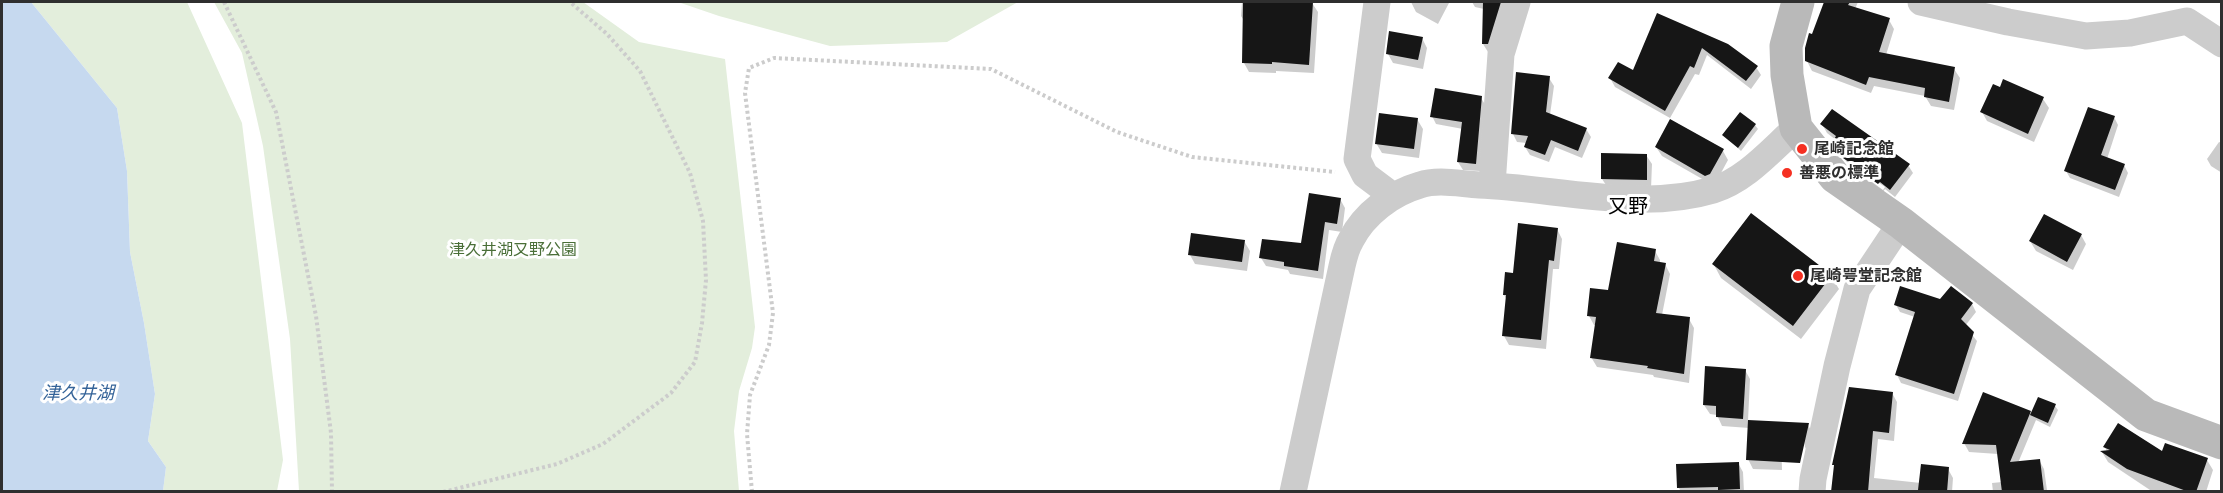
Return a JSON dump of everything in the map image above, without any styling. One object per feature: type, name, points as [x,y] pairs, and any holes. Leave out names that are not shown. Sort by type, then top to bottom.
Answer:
[{"type":"street","points":[[1377,2],[1357,159],[1365,175],[1393,196]]},
{"type":"street","points":[[1492,185],[1501,54],[1517,2]]},
{"type":"street","points":[[1797,2],[1786,46],[1787,75],[1796,128],[1835,177],[1901,223],[2146,415],[2222,443]]},
{"type":"street","points":[[1921,2],[2008,22],[2086,36],[2130,33],[2187,21],[2222,44]]},
{"type":"street","points":[[1293,492],[1349,242],[1368,218],[1393,196],[1421,184],[1433,182],[1492,185],[1620,198],[1669,198],[1712,190],[1736,180],[1796,128]]},
{"type":"street","points":[[1812,492],[1837,366],[1857,289],[1901,223]]},
{"type":"path","points":[[224,2],[276,112],[316,316],[331,433],[332,492]]},
{"type":"path","points":[[443,492],[557,464],[603,444],[671,393],[695,362],[706,280],[703,221],[690,173],[640,71],[607,34],[570,2]]},
{"type":"path","points":[[752,492],[747,434],[750,395],[769,345],[773,313],[745,93],[749,68],[774,58],[991,69],[1117,132],[1192,157],[1365,175]]},
{"type":"green space","points":[[31,2],[187,2],[242,123],[283,460],[277,491],[163,491],[166,467],[148,441],[155,394],[130,252],[127,171],[117,108]]},
{"type":"green space","name":"津久井湖又野公園","points":[[214,2],[583,2],[639,42],[725,59],[755,327],[752,348],[739,391],[734,431],[739,491],[299,491],[290,339],[263,146],[242,53]]},
{"type":"green space","points":[[678,2],[1018,2],[947,42],[830,46],[719,16]]},
{"type":"water","name":"津久井湖","points":[[2,2],[31,2],[117,108],[127,171],[130,252],[155,394],[148,441],[166,467],[163,491],[2,491]]},
{"type":"building","points":[[1243,2],[1313,2],[1309,65],[1272,62],[1272,64],[1242,63]]},
{"type":"building","points":[[1483,2],[1501,2],[1488,44],[1482,44]]},
{"type":"building","points":[[1824,2],[1850,2],[1848,5],[1890,18],[1879,52],[1955,67],[1949,102],[1924,97],[1925,88],[1869,77],[1866,85],[1805,61],[1805,48],[1809,33],[1812,34]]},
{"type":"building","points":[[1657,13],[1728,44],[1758,66],[1746,81],[1702,48],[1694,68],[1690,66],[1665,111],[1608,78],[1618,62],[1633,70]]},
{"type":"building","points":[[1389,31],[1423,37],[1418,60],[1386,54]]},
{"type":"building","points":[[1516,72],[1550,76],[1546,112],[1587,128],[1578,151],[1551,140],[1545,155],[1524,147],[1528,136],[1511,134]]},
{"type":"building","points":[[2003,79],[2044,97],[2028,134],[1980,112],[1993,84],[2000,87]]},
{"type":"building","points":[[1435,88],[1482,96],[1476,164],[1457,162],[1462,122],[1430,117]]},
{"type":"building","points":[[2088,107],[2115,116],[2101,155],[2125,164],[2115,190],[2064,171]]},
{"type":"building","points":[[1832,109],[1910,164],[1890,190],[1851,165],[1832,143],[1836,136],[1820,124]]},
{"type":"building","points":[[1740,112],[1756,124],[1738,148],[1722,135]]},
{"type":"building","points":[[1379,113],[1418,118],[1414,149],[1375,144]]},
{"type":"building","points":[[1670,119],[1724,149],[1710,174],[1705,176],[1655,147]]},
{"type":"building","points":[[1601,153],[1647,154],[1647,180],[1601,179]]},
{"type":"building","points":[[1309,193],[1341,198],[1337,224],[1325,222],[1318,271],[1284,266],[1284,262],[1259,258],[1262,239],[1301,243]]},
{"type":"building","points":[[1751,213],[1832,275],[1793,326],[1712,264]]},
{"type":"building","points":[[2044,214],[2082,234],[2067,262],[2029,241]]},
{"type":"building","points":[[1518,223],[1558,228],[1554,261],[1549,260],[1541,340],[1502,336],[1506,295],[1503,295],[1505,272],[1513,273]]},
{"type":"building","points":[[1191,233],[1245,240],[1242,262],[1188,255]]},
{"type":"building","points":[[1617,242],[1656,249],[1654,261],[1666,263],[1656,313],[1690,317],[1684,374],[1647,368],[1648,366],[1590,358],[1596,317],[1587,316],[1590,288],[1608,290]]},
{"type":"building","points":[[1900,286],[1940,299],[1951,286],[1973,303],[1961,319],[1974,332],[1954,394],[1895,375],[1915,312],[1894,305]]},
{"type":"building","points":[[1705,366],[1746,369],[1743,419],[1716,417],[1716,406],[1703,405]]},
{"type":"building","points":[[1849,387],[1893,392],[1889,433],[1873,431],[1868,492],[1831,492],[1834,465],[1832,465]]},
{"type":"building","points":[[1983,392],[2031,411],[2010,462],[2040,459],[2044,492],[2002,492],[1996,445],[1962,444]]},
{"type":"building","points":[[2038,397],[2056,404],[2048,423],[2030,415]]},
{"type":"building","points":[[1748,420],[1809,423],[1800,463],[1746,460]]},
{"type":"building","points":[[2118,423],[2162,451],[2165,443],[2208,458],[2196,492],[2189,492],[2127,469],[2100,451],[2110,450],[2103,447]]},
{"type":"building","points":[[1739,462],[1740,489],[1677,488],[1676,464]]},
{"type":"building","points":[[1921,464],[1949,467],[1947,492],[1918,490]]},
{"type":"place","name":"尾崎記念館","points":[[1802,149]]},
{"type":"place","name":"善悪の標準","points":[[1787,173]]},
{"type":"place","name":"尾崎咢堂記念館","points":[[1798,276]]},
{"type":"district","name":"又野","points":[[1628,207]]}]
